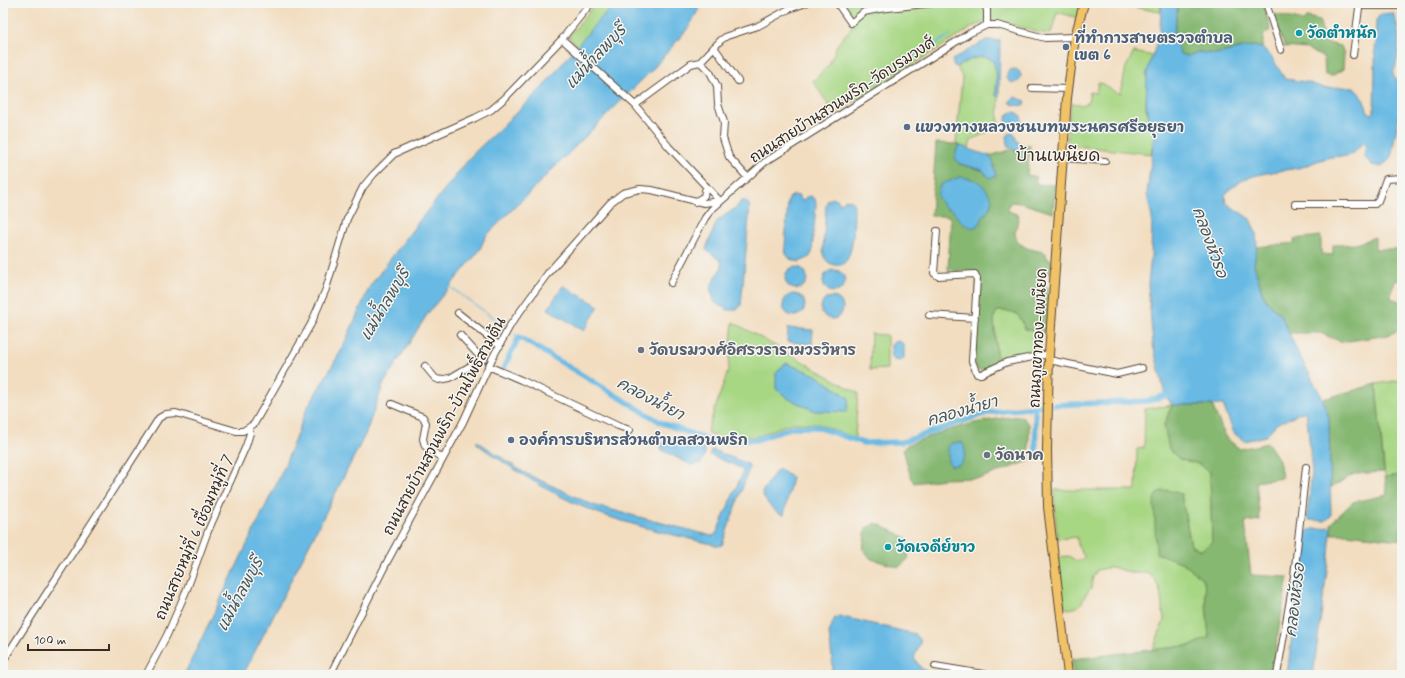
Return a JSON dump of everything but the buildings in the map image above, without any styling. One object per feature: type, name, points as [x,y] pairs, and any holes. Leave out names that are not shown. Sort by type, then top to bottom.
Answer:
[{"type":"main road","name":"ถนนภูเขาทอง-เพนียด","points":[[1068,675],[1048,507],[1047,449],[1049,357],[1068,90],[1075,36],[1084,3]]},
{"type":"street","points":[[3,661],[159,418],[166,414],[176,413],[236,431],[243,431],[254,424],[311,324],[326,289],[347,219],[363,187],[370,179],[394,154],[491,110],[505,98],[562,39],[591,3]]},
{"type":"street","points":[[633,104],[691,64],[700,62],[727,36],[758,26],[789,9],[806,3]]},
{"type":"street","points":[[837,3],[851,23],[864,12],[879,8],[934,3]]},
{"type":"street","points":[[984,3],[987,10],[987,25],[997,25],[1045,38],[1075,36]]},
{"type":"street","points":[[1266,3],[1281,50]]},
{"type":"street","points":[[1353,55],[1359,8],[1361,6],[1402,6]]},
{"type":"street","name":"ถนนสายบ้านสวนพริก-วัดบรมวงศ์","points":[[671,283],[705,218],[720,201],[747,177],[782,150],[970,33],[987,25]]},
{"type":"street","points":[[562,39],[633,104],[669,147],[720,201]]},
{"type":"street","points":[[714,47],[738,81]]},
{"type":"street","points":[[700,62],[710,72],[717,86],[718,104],[724,122],[723,138],[729,157],[747,177]]},
{"type":"street","points":[[1032,88],[1068,90]]},
{"type":"street","points":[[1063,158],[1105,162]]},
{"type":"street","points":[[1295,204],[1375,204],[1378,201],[1386,179],[1402,178]]},
{"type":"street","points":[[695,202],[704,196],[706,186]]},
{"type":"street","name":"ถนนสายบ้านสวนพริก-บ้านโพธิ์สามต้น","points":[[330,675],[388,560],[463,422],[488,366],[511,324],[548,273],[610,203],[623,193],[640,189],[652,190],[695,202],[713,203],[720,201]]},
{"type":"street","points":[[937,230],[934,273],[938,276],[975,274],[975,318],[972,362],[977,374],[981,374],[1007,362],[1049,357],[1117,374],[1142,368]]},
{"type":"street","points":[[458,313],[500,346]]},
{"type":"street","points":[[929,315],[975,318]]},
{"type":"street","points":[[460,335],[482,359]]},
{"type":"street","points":[[425,366],[435,378],[446,379],[482,359],[492,359]]},
{"type":"street","points":[[488,366],[618,426],[630,430]]},
{"type":"street","points":[[392,404],[423,417],[426,423],[423,439],[425,446],[443,458]]},
{"type":"street","name":"ถนนสายหมู่ที่ 6 เชื่อมหมู่ที่ 7","points":[[146,675],[170,628],[187,589],[208,531],[246,446],[250,433],[249,428]]},
{"type":"street","points":[[1277,675],[1294,576],[1306,467]]},
{"type":"street","points":[[935,666],[989,675]]},
{"type":"green space","points":[[596,3],[616,3],[578,46],[570,39],[570,35]]},
{"type":"green space","points":[[841,3],[1082,3],[1078,18],[1057,12],[1051,34],[1037,32],[1005,23],[989,22],[976,25],[835,113],[813,81],[829,65],[837,45],[854,24]]},
{"type":"green space","points":[[1111,3],[1161,3],[1160,12]]},
{"type":"green space","points":[[1178,3],[1263,3],[1271,30],[1264,34],[1262,48],[1252,46],[1216,54],[1198,52],[1188,56],[1180,54],[1174,34]]},
{"type":"green space","points":[[1275,14],[1303,21],[1307,17],[1319,20],[1323,33],[1322,42],[1341,46],[1344,54],[1343,69],[1332,76],[1325,75],[1324,58],[1307,49],[1285,47],[1273,17]]},
{"type":"green space","points":[[1134,52],[1153,56],[1147,72],[1146,107],[1154,136],[1151,154],[1067,145],[1069,116],[1072,103],[1083,105],[1088,103],[1090,92],[1096,93],[1098,83],[1121,93],[1126,67]]},
{"type":"green space","points":[[984,56],[989,58],[995,66],[997,78],[996,96],[999,97],[998,127],[971,140],[969,149],[956,144],[962,77],[957,67],[968,60]]},
{"type":"green space","points":[[936,143],[956,144],[961,146],[957,148],[959,164],[982,170],[987,176],[993,161],[989,156],[1010,150],[1021,152],[1024,150],[1024,145],[1030,145],[1027,175],[1036,177],[1036,184],[1055,185],[1053,213],[1021,203],[1010,202],[1008,211],[1019,215],[1015,233],[1017,242],[1027,248],[1046,253],[1046,259],[1052,260],[1051,273],[1038,273],[1037,286],[1049,287],[1046,333],[1025,329],[1018,315],[1015,313],[1008,311],[997,311],[994,317],[997,363],[982,370],[978,370],[975,360],[977,273],[948,270],[951,217],[931,215]],"holes":[[[989,210],[982,216],[962,223],[953,211]]]},
{"type":"green space","points":[[1321,236],[1321,254],[1333,255],[1333,245],[1356,244],[1375,237],[1375,249],[1402,249],[1402,281],[1396,280],[1391,292],[1391,298],[1402,302],[1402,329],[1388,335],[1342,342],[1320,333],[1288,333],[1281,315],[1267,302],[1262,293],[1254,264],[1257,247],[1295,243],[1294,239]]},
{"type":"green space","points":[[997,311],[1008,311],[1015,313],[1023,323],[1025,329],[1040,331],[1038,353],[1017,356],[997,363],[994,317]]},
{"type":"green space","points":[[733,322],[858,393],[855,438],[818,424],[792,423],[755,437],[715,437],[707,432],[728,371]]},
{"type":"green space","points":[[871,334],[887,335],[887,369],[870,370]]},
{"type":"green space","points":[[1402,380],[1402,475],[1385,477],[1376,384]]},
{"type":"green space","points":[[1376,384],[1384,472],[1354,474],[1330,488],[1329,418],[1323,399]]},
{"type":"green space","points":[[1172,405],[1164,425],[1179,459],[1199,464],[1210,472],[1212,543],[1201,550],[1191,546],[1181,494],[1183,563],[1204,580],[1209,637],[1193,645],[1153,650],[1164,620],[1160,591],[1155,579],[1147,573],[1131,573],[1112,567],[1097,570],[1093,577],[1091,588],[1081,604],[1074,608],[1068,609],[1064,606],[1058,557],[1069,556],[1076,561],[1083,560],[1084,556],[1078,547],[1077,537],[1057,539],[1054,490],[1136,490],[1137,449],[1144,448],[1145,409]]},
{"type":"green space","points":[[1172,405],[1212,405],[1226,438],[1240,449],[1268,443],[1279,460],[1282,478],[1256,482],[1260,520],[1245,522],[1251,575],[1288,577],[1271,675],[1073,675],[1072,659],[1193,645],[1209,637],[1204,580],[1183,563],[1156,553],[1154,499],[1158,492],[1168,490],[1181,494],[1191,546],[1201,550],[1212,543],[1210,472],[1199,464],[1179,459],[1169,449],[1164,425]]},
{"type":"green space","points":[[1021,416],[1029,424],[1029,461],[981,478],[944,479],[914,483],[911,478],[903,449],[907,445],[963,426],[990,420]]},
{"type":"green space","points":[[1402,475],[1401,540],[1346,534],[1331,534],[1331,523],[1353,502],[1387,495],[1385,477]]},
{"type":"green space","points":[[876,523],[905,537],[909,544],[908,559],[899,567],[871,559],[863,549],[866,528]]},
{"type":"water","name":"แม่น้ำลพบุรี","points":[[616,3],[702,3],[689,27],[651,71],[486,236],[479,251],[428,313],[384,383],[365,435],[243,675],[184,675],[282,472],[307,408],[341,351],[370,286],[419,221],[473,154],[542,88],[596,23]]},
{"type":"water","name":"คลองหัวรอ","points":[[1162,3],[1178,3],[1174,34],[1180,54],[1188,56],[1198,52],[1216,54],[1252,46],[1262,48],[1271,56],[1285,79],[1307,82],[1324,88],[1354,88],[1363,98],[1368,112],[1372,114],[1374,113],[1376,20],[1381,14],[1393,13],[1396,20],[1399,44],[1393,74],[1402,88],[1402,98],[1391,158],[1382,167],[1372,165],[1364,157],[1366,144],[1362,143],[1353,153],[1346,156],[1327,158],[1302,167],[1249,178],[1232,187],[1225,195],[1226,203],[1250,219],[1256,233],[1257,247],[1254,264],[1262,293],[1267,302],[1281,315],[1297,351],[1323,399],[1329,418],[1331,516],[1325,521],[1309,520],[1307,517],[1312,472],[1307,417],[1305,411],[1276,424],[1266,436],[1244,441],[1234,433],[1223,405],[1172,405],[1165,395],[1153,345],[1148,284],[1151,256],[1152,218],[1147,194],[1154,136],[1146,107],[1147,72],[1159,36]]},
{"type":"water","points":[[986,40],[1000,41],[999,97],[996,96],[996,70],[993,61],[990,58],[981,57],[973,59],[957,67],[954,66],[952,60]]},
{"type":"water","points":[[1014,69],[1019,71],[1021,76],[1019,81],[1014,83],[1009,81],[1007,76],[1009,71]]},
{"type":"water","points":[[1014,97],[1026,101],[1025,105],[1021,106],[1009,102]]},
{"type":"water","points":[[1014,112],[1020,114],[1022,120],[1020,126],[1014,128],[1008,126],[1006,120],[1008,114]]},
{"type":"water","points":[[1010,133],[1014,134],[1018,143],[1024,145],[1024,150],[1021,152],[1008,147],[1007,136]]},
{"type":"water","points":[[961,146],[989,156],[993,161],[996,176],[991,179],[982,170],[960,164],[955,158],[957,148]]},
{"type":"water","points":[[959,177],[976,180],[979,182],[992,199],[989,210],[982,216],[981,223],[973,228],[962,223],[953,211],[944,207],[937,196],[940,185]]},
{"type":"water","points":[[794,195],[799,196],[802,201],[806,197],[811,196],[815,199],[816,204],[812,253],[809,258],[799,262],[790,259],[786,254],[785,247],[788,201],[790,197]]},
{"type":"water","points":[[833,198],[837,199],[840,204],[846,199],[851,200],[854,207],[852,246],[849,256],[844,263],[837,265],[828,262],[824,257],[823,250],[826,205],[828,200]]},
{"type":"water","points":[[741,201],[746,201],[750,206],[741,306],[735,310],[728,310],[715,303],[710,288],[722,266],[721,261],[706,250],[717,221],[737,207]]},
{"type":"water","points":[[796,267],[804,270],[807,278],[804,286],[796,289],[788,286],[785,278],[788,270]]},
{"type":"water","points":[[834,270],[842,273],[845,281],[842,289],[834,292],[826,289],[823,281],[826,273]]},
{"type":"water","points":[[564,286],[599,306],[584,331],[548,309]]},
{"type":"water","points":[[794,294],[802,297],[805,305],[802,313],[794,316],[786,313],[783,305],[786,297]]},
{"type":"water","points":[[832,297],[840,300],[843,308],[840,316],[832,319],[824,316],[821,308],[824,300]]},
{"type":"water","points":[[788,328],[813,330],[812,344],[787,342]]},
{"type":"water","points":[[895,341],[901,342],[904,346],[904,358],[901,361],[894,360],[891,355],[891,345]]},
{"type":"water","points":[[786,363],[816,375],[849,398],[847,412],[815,411],[789,399],[776,389],[776,373]]},
{"type":"water","points":[[670,436],[705,448],[705,454],[701,463],[691,465],[662,450],[661,445],[666,438]]},
{"type":"water","points":[[477,441],[523,472],[593,505],[712,536],[716,534],[743,472],[741,468],[710,455],[711,451],[713,450],[748,464],[749,469],[722,545],[719,546],[637,526],[590,510],[531,480],[477,444]]},
{"type":"water","points":[[962,442],[965,448],[964,457],[959,465],[952,466],[948,462],[948,447],[952,443]]},
{"type":"water","points":[[780,469],[792,478],[784,515],[777,512],[770,506],[762,492],[776,471]]},
{"type":"water","points":[[1331,528],[1329,556],[1313,675],[1287,675],[1305,533],[1313,529]]},
{"type":"water","points":[[839,616],[915,634],[921,640],[914,658],[921,668],[933,675],[830,675],[833,667],[829,633],[834,619]]},
{"type":"waterway","points":[[835,107],[950,35]]},
{"type":"waterway","name":"คลองน้ำยา","points":[[449,286],[506,327]]},
{"type":"waterway","name":"คลองน้ำยา","points":[[515,334],[519,337]]},
{"type":"waterway","name":"คลองน้ำยา","points":[[504,367],[519,337],[662,423],[712,441],[756,440],[793,427],[817,427],[863,443],[902,442],[987,413],[1042,406]]},
{"type":"waterway","name":"คลองน้ำยา","points":[[1054,405],[1148,401],[1171,394]]},
{"type":"waterway","points":[[1035,407],[1036,454]]},
{"type":"place","name":"วัดตำหนัก","points":[[1299,33]]},
{"type":"place","name":"ที่ทำการสายตรวจตำบล เขต 6","points":[[1066,47]]},
{"type":"place","name":"แขวงทางหลวงชนบทพระนครศรีอยุธยา","points":[[907,127]]},
{"type":"place","name":"วัดบรมวงศ์อิศรวรารามวรวิหาร","points":[[641,350]]},
{"type":"place","name":"องค์การบริหารส่วนตำบลสวนพริก","points":[[511,440]]},
{"type":"place","name":"วัดนาค","points":[[987,455]]},
{"type":"place","name":"วัดเจดีย์ขาว","points":[[888,547]]},
{"type":"district","name":"บ้านเพนียด","points":[[1058,155]]}]
